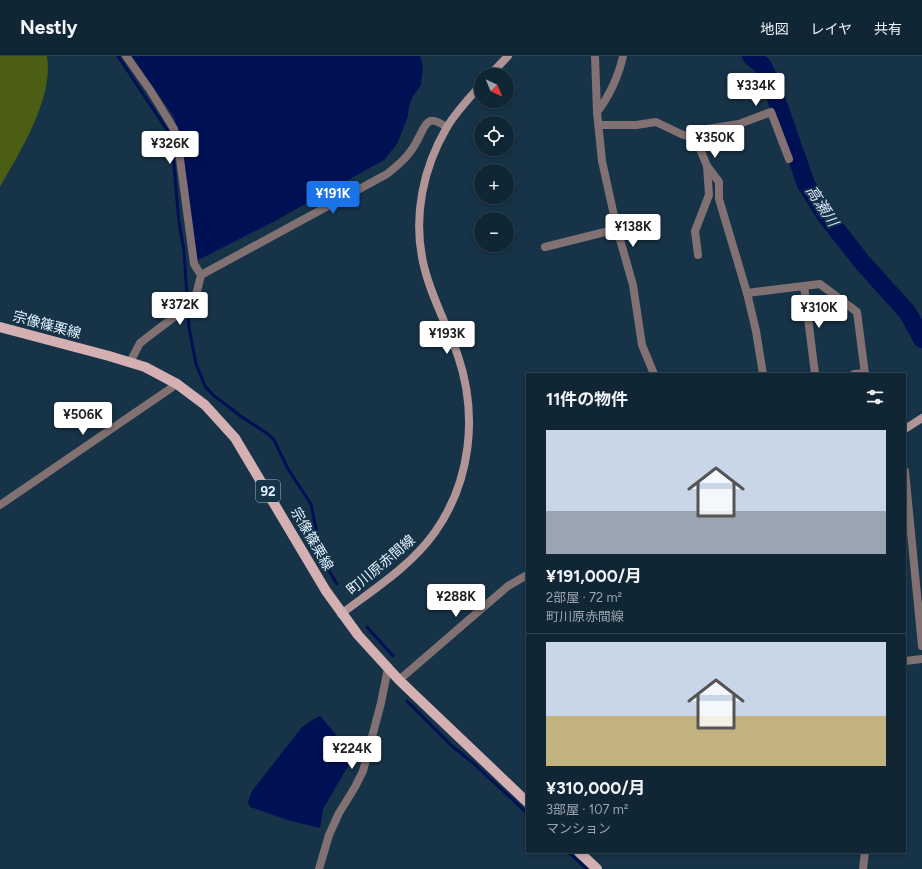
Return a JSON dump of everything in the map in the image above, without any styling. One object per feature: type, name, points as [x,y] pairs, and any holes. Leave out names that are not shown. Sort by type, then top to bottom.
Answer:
[{"type":"main road","points":[[497,68],[508,56]]},
{"type":"main road","name":"町川原赤間線","points":[[341,614],[401,568],[427,542],[442,521],[451,504],[464,471],[469,434],[468,393],[458,356],[428,280],[423,261],[420,231],[420,206],[426,174],[432,158],[447,127],[474,94]]},
{"type":"main road","name":"宗像篠栗線","points":[[0,327],[130,362],[159,373],[206,405],[235,438],[341,614],[399,680],[526,801]]},
{"type":"main road","points":[[906,428],[922,418]]},
{"type":"main road","points":[[580,853],[597,869]]},
{"type":"street","points":[[126,56],[150,90],[174,129],[178,144],[194,264],[201,276],[196,295],[191,304],[140,343],[130,362]]},
{"type":"street","points":[[595,56],[597,112],[602,161],[617,229],[633,285],[642,345],[654,373]]},
{"type":"street","points":[[597,112],[604,104],[621,66],[623,56]]},
{"type":"street","points":[[694,138],[700,130],[739,124],[771,112],[789,159]]},
{"type":"street","points":[[201,276],[387,174],[402,162],[414,146],[424,126],[430,121],[435,121],[447,127]]},
{"type":"street","points":[[599,125],[636,125],[656,122],[681,134],[696,139],[707,166],[719,182],[719,199],[747,293],[756,331],[763,373]]},
{"type":"street","points":[[698,255],[695,231],[708,195],[707,166]]},
{"type":"street","points":[[544,247],[617,229]]},
{"type":"street","points":[[747,293],[820,284],[857,312],[865,373]]},
{"type":"street","points":[[804,286],[815,373]]},
{"type":"street","points":[[0,505],[177,384]]},
{"type":"street","points":[[906,481],[922,646]]},
{"type":"street","points":[[399,680],[508,586],[526,576]]},
{"type":"street","points":[[906,661],[922,659]]},
{"type":"street","points":[[319,869],[329,835],[339,813],[363,771],[388,668]]},
{"type":"street","points":[[863,869],[865,853]]},
{"type":"green space","points":[[0,56],[47,56],[48,72],[45,90],[34,124],[0,187]]},
{"type":"shaded area","points":[[132,56],[420,56],[423,67],[421,85],[412,98],[408,116],[397,144],[384,160],[273,222],[198,260],[194,255],[179,134],[174,117]]},
{"type":"shaded area","points":[[320,716],[342,745],[348,766],[323,809],[320,828],[291,821],[250,807],[248,802],[252,791],[302,727]]},
{"type":"waterway","points":[[118,56],[167,130],[172,144],[179,222],[184,251],[189,328],[196,364],[205,386],[213,395],[268,434],[274,440],[288,469],[311,504],[322,559],[337,584]]},
{"type":"waterway","name":"高瀬川","points":[[751,56],[763,66],[771,84],[806,184],[826,216],[862,262],[908,313],[922,339]]},
{"type":"waterway","points":[[367,627],[393,656]]},
{"type":"waterway","points":[[407,701],[452,746],[472,762],[526,812]]},
{"type":"waterway","points":[[569,853],[587,869]]}]
